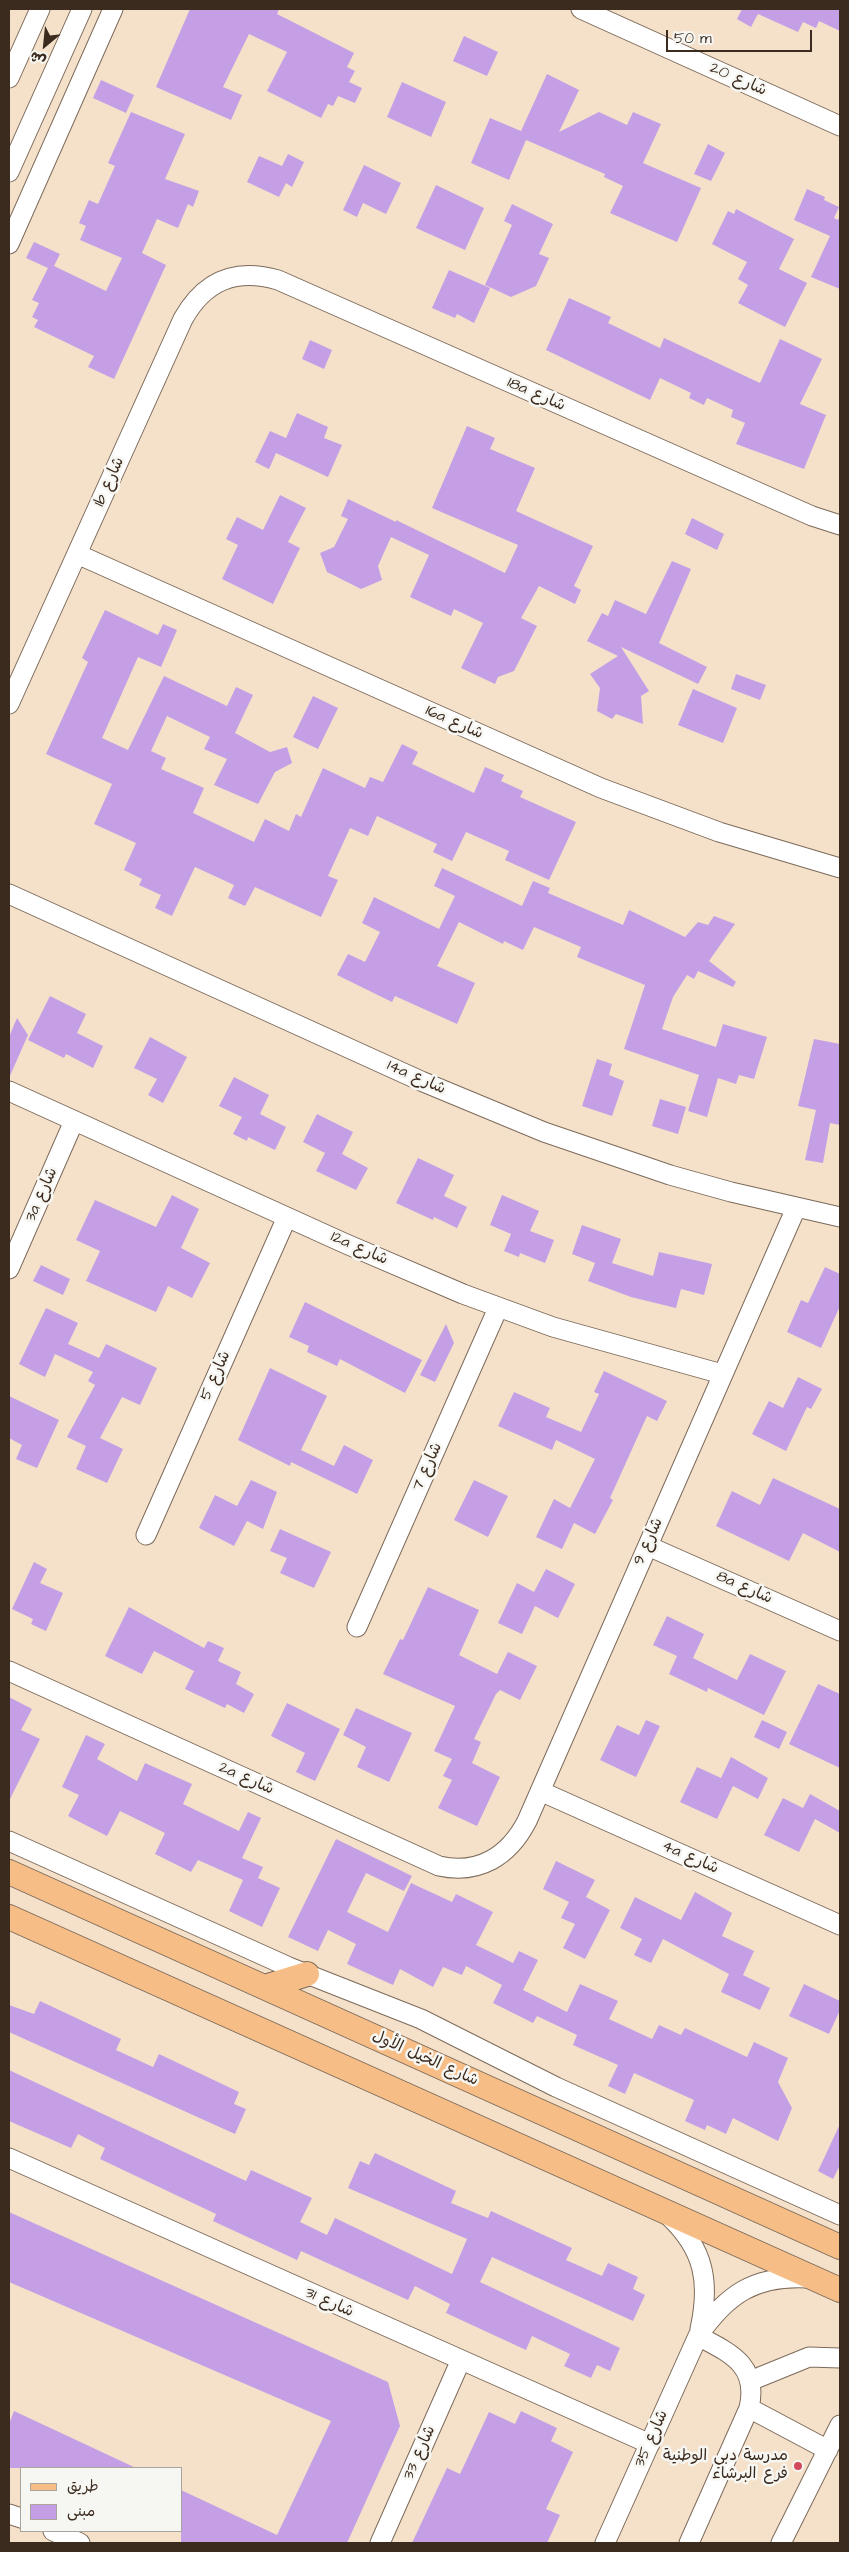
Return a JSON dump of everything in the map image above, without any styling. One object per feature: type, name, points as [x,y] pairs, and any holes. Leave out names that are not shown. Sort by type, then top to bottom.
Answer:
[{"type":"main road","name":"شارع الخيل الأول","points":[[9,1872],[840,2247]]},
{"type":"main road","points":[[9,1917],[840,2290]]},
{"type":"main road","points":[[265,1987],[307,1974]]},
{"type":"street","points":[[9,78],[40,9]]},
{"type":"street","points":[[9,172],[82,9]]},
{"type":"street","points":[[9,244],[113,9]]},
{"type":"street","name":"شارع 20","points":[[580,9],[840,126]]},
{"type":"street","name":"18a شارع","points":[[230,277],[247,274],[278,280],[613,430],[812,516],[840,526]]},
{"type":"street","name":"1b شارع","points":[[9,704],[191,304],[215,283],[230,277]]},
{"type":"street","name":"16a شارع","points":[[77,554],[600,788],[719,832],[840,868]]},
{"type":"street","name":"14a شارع","points":[[9,894],[421,1081],[544,1132],[670,1175],[796,1208],[840,1217]]},
{"type":"street","name":"12a شارع","points":[[9,1091],[287,1217],[498,1308],[600,1341],[722,1374]]},
{"type":"street","name":"3a شارع","points":[[9,1269],[74,1121]]},
{"type":"street","name":"شارع 9","points":[[486,1863],[505,1851],[520,1834],[540,1792],[796,1208]]},
{"type":"street","name":"شارع 5","points":[[146,1535],[287,1217]]},
{"type":"street","name":"شارع 7","points":[[357,1627],[498,1308]]},
{"type":"street","name":"8a شارع","points":[[648,1546],[840,1631]]},
{"type":"street","name":"2a شارع","points":[[9,1671],[439,1866],[463,1869],[486,1863]]},
{"type":"street","name":"4a شارع","points":[[540,1792],[840,1925]]},
{"type":"street","points":[[9,1841],[307,1974],[421,2019],[556,2087],[840,2215]]},
{"type":"street","name":"شارع 31","points":[[9,2158],[460,2362],[650,2444]]},
{"type":"street","name":"شارع 35","points":[[665,2211],[687,2236],[702,2266],[706,2296],[698,2336]]},
{"type":"street","name":"شارع 35","points":[[605,2543],[698,2336],[720,2306],[751,2286],[787,2277],[816,2279]]},
{"type":"street","points":[[689,2543],[749,2408],[751,2399],[750,2381],[742,2364],[736,2357],[698,2336]]},
{"type":"street","points":[[750,2381],[800,2360],[819,2356],[840,2358]]},
{"type":"street","name":"شارع 33","points":[[380,2543],[460,2362]]},
{"type":"street","points":[[749,2408],[828,2450]]},
{"type":"street","points":[[781,2543],[840,2424]]},
{"type":"street","points":[[55,2532],[80,2543]]},
{"type":"building","points":[[190,9],[279,9],[277,14],[354,53],[347,67],[355,71],[349,82],[362,88],[355,103],[338,96],[333,106],[328,104],[321,118],[267,91],[287,52],[249,34],[223,87],[242,95],[231,120],[156,87]]},
{"type":"building","points":[[742,9],[840,9],[840,31],[819,21],[816,28],[803,22],[798,32],[758,14],[751,27],[737,19]]},
{"type":"building","points":[[464,36],[498,52],[487,76],[453,61]]},
{"type":"building","points":[[547,74],[579,90],[559,132],[599,112],[627,125],[633,112],[661,124],[643,163],[701,188],[677,242],[610,213],[623,186],[604,177],[605,174],[526,140],[509,180],[471,163],[490,118],[521,131]]},
{"type":"building","points":[[101,80],[134,95],[126,113],[93,98]]},
{"type":"building","points":[[402,82],[446,102],[431,137],[387,117]]},
{"type":"building","points":[[131,112],[185,134],[165,179],[199,191],[193,207],[188,204],[178,228],[157,219],[142,253],[166,265],[114,379],[88,367],[94,356],[34,327],[38,320],[32,317],[39,303],[32,300],[48,268],[26,258],[34,242],[60,254],[54,266],[106,291],[122,258],[80,240],[86,226],[79,223],[89,200],[98,204],[115,166],[108,163]]},
{"type":"building","points":[[708,144],[725,153],[711,181],[694,174]]},
{"type":"building","points":[[288,154],[304,162],[292,187],[286,183],[279,197],[247,182],[259,156],[282,166]]},
{"type":"building","points":[[364,165],[401,183],[386,214],[363,203],[357,217],[343,210]]},
{"type":"building","points":[[436,185],[484,208],[465,250],[416,228]]},
{"type":"building","points":[[807,189],[825,197],[824,200],[839,207],[834,218],[838,220],[840,215],[840,289],[811,277],[830,236],[794,220]]},
{"type":"building","points":[[512,204],[553,224],[539,254],[549,258],[536,286],[511,297],[485,285],[512,225],[504,221]]},
{"type":"building","points":[[736,209],[794,239],[779,269],[807,283],[785,327],[738,303],[748,285],[738,279],[747,262],[712,244],[728,211],[734,214]]},
{"type":"building","points":[[449,270],[490,288],[474,323],[457,314],[455,318],[432,308]]},
{"type":"building","points":[[569,298],[611,317],[608,323],[660,348],[664,338],[760,383],[780,339],[822,359],[800,404],[826,415],[804,469],[736,444],[745,423],[731,417],[733,410],[707,398],[704,405],[689,398],[691,393],[660,378],[650,400],[546,350]]},
{"type":"building","points":[[310,340],[332,350],[324,369],[302,359]]},
{"type":"building","points":[[297,413],[328,427],[324,438],[342,445],[328,477],[276,453],[269,469],[255,462],[270,431],[286,438]]},
{"type":"building","points":[[467,426],[495,438],[490,449],[535,468],[516,511],[593,546],[574,586],[581,590],[575,604],[539,586],[521,618],[537,626],[514,671],[498,677],[495,684],[461,668],[483,623],[454,609],[451,616],[410,597],[429,555],[391,537],[378,566],[382,580],[361,589],[327,572],[320,553],[334,547],[348,519],[341,516],[348,499],[505,573],[518,545],[432,508]]},
{"type":"building","points":[[280,495],[306,508],[288,542],[300,548],[273,604],[222,579],[238,545],[226,539],[237,517],[263,530]]},
{"type":"building","points":[[692,518],[724,534],[717,550],[685,534]]},
{"type":"building","points":[[672,561],[691,569],[659,643],[707,667],[698,684],[621,647],[649,691],[641,696],[643,724],[616,714],[612,719],[597,711],[600,688],[590,674],[618,656],[587,641],[602,613],[608,616],[615,600],[646,614]]},
{"type":"building","points":[[105,610],[158,635],[163,624],[177,630],[161,667],[138,657],[102,738],[128,750],[164,676],[227,706],[236,687],[253,695],[235,733],[270,752],[287,747],[292,763],[275,772],[258,804],[214,785],[227,759],[204,749],[210,737],[167,716],[151,751],[166,758],[161,769],[204,788],[193,813],[254,842],[265,819],[289,831],[296,814],[301,817],[323,768],[365,788],[370,777],[383,782],[402,744],[418,752],[412,764],[474,793],[485,767],[504,775],[501,781],[523,791],[520,797],[576,822],[549,880],[505,860],[509,851],[466,832],[452,861],[433,852],[437,844],[377,816],[368,836],[350,828],[328,876],[338,880],[321,917],[255,887],[245,906],[228,898],[234,885],[195,867],[172,916],[155,908],[161,895],[139,885],[142,879],[124,870],[136,843],[94,824],[112,784],[46,754],[88,662],[82,658]]},
{"type":"building","points":[[736,674],[766,685],[760,700],[731,689]]},
{"type":"building","points":[[693,689],[737,708],[723,743],[678,725]]},
{"type":"building","points":[[313,696],[338,708],[318,749],[293,737]]},
{"type":"building","points":[[442,868],[522,906],[533,881],[550,888],[548,893],[623,925],[629,910],[685,937],[698,922],[708,925],[714,916],[735,924],[709,961],[736,982],[733,987],[698,971],[694,979],[687,975],[673,997],[662,1029],[716,1047],[723,1024],[767,1037],[754,1079],[739,1075],[736,1084],[718,1078],[707,1117],[688,1111],[699,1075],[624,1049],[645,985],[577,957],[581,947],[534,927],[523,950],[504,941],[503,944],[459,922],[437,966],[475,983],[457,1024],[395,996],[392,1002],[337,975],[348,954],[365,962],[380,932],[362,923],[374,897],[439,929],[455,896],[434,886]]},
{"type":"building","points":[[50,996],[86,1014],[77,1033],[103,1046],[93,1068],[66,1054],[64,1058],[28,1040]]},
{"type":"building","points":[[17,1018],[28,1035],[9,1078],[9,1037]]},
{"type":"building","points":[[150,1037],[187,1057],[163,1103],[148,1095],[157,1079],[134,1068]]},
{"type":"building","points":[[814,1039],[840,1044],[840,1125],[830,1123],[823,1163],[805,1160],[816,1110],[798,1106]]},
{"type":"building","points":[[597,1059],[612,1064],[609,1075],[624,1081],[612,1116],[582,1106]]},
{"type":"building","points":[[234,1077],[269,1095],[260,1114],[286,1127],[275,1150],[248,1137],[247,1141],[233,1134],[242,1117],[219,1106]]},
{"type":"building","points":[[660,1099],[686,1107],[678,1134],[652,1126]]},
{"type":"building","points":[[317,1114],[353,1132],[342,1154],[368,1168],[356,1190],[316,1171],[325,1153],[303,1142]]},
{"type":"building","points":[[418,1158],[454,1175],[444,1196],[467,1207],[457,1228],[434,1217],[433,1220],[396,1203]]},
{"type":"building","points":[[172,1195],[199,1209],[181,1248],[210,1263],[192,1298],[168,1286],[156,1312],[86,1281],[100,1251],[76,1240],[95,1200],[156,1227]]},
{"type":"building","points":[[502,1195],[539,1211],[530,1231],[554,1240],[545,1263],[520,1253],[519,1257],[504,1251],[511,1234],[490,1225]]},
{"type":"building","points":[[582,1225],[621,1239],[612,1263],[653,1276],[659,1252],[712,1264],[704,1295],[681,1289],[676,1308],[631,1297],[588,1281],[595,1263],[572,1254]]},
{"type":"building","points":[[41,1265],[70,1279],[63,1295],[33,1281]]},
{"type":"building","points":[[825,1267],[840,1274],[840,1306],[821,1348],[787,1332],[801,1300],[808,1303]]},
{"type":"building","points":[[305,1302],[422,1360],[405,1393],[340,1359],[337,1366],[307,1352],[309,1346],[289,1337]]},
{"type":"building","points":[[46,1308],[78,1323],[68,1344],[99,1358],[106,1344],[157,1368],[140,1405],[122,1397],[100,1438],[123,1449],[107,1483],[76,1469],[86,1446],[67,1437],[95,1385],[88,1381],[93,1372],[55,1354],[45,1377],[19,1364]]},
{"type":"building","points":[[446,1324],[454,1343],[435,1382],[420,1375]]},
{"type":"building","points":[[270,1368],[327,1396],[301,1450],[334,1466],[344,1445],[373,1460],[357,1494],[291,1462],[290,1466],[238,1440]]},
{"type":"building","points":[[604,1371],[667,1401],[657,1421],[647,1416],[610,1498],[613,1500],[595,1534],[574,1523],[562,1549],[536,1537],[554,1499],[570,1508],[595,1459],[556,1440],[552,1450],[498,1426],[514,1392],[550,1408],[546,1417],[581,1432],[599,1394],[594,1392]]},
{"type":"building","points":[[798,1377],[822,1389],[811,1409],[807,1407],[786,1451],[752,1434],[769,1401],[783,1408]]},
{"type":"building","points":[[9,1396],[59,1420],[37,1468],[16,1459],[22,1445],[9,1438]]},
{"type":"building","points":[[773,1478],[840,1509],[840,1552],[803,1533],[789,1561],[716,1526],[732,1491],[760,1505]]},
{"type":"building","points":[[251,1480],[277,1492],[263,1529],[247,1521],[234,1546],[199,1528],[215,1495],[237,1506]]},
{"type":"building","points":[[474,1480],[508,1496],[488,1537],[454,1520]]},
{"type":"building","points":[[280,1529],[331,1552],[314,1588],[280,1573],[287,1558],[270,1551]]},
{"type":"building","points":[[34,1562],[47,1569],[40,1583],[63,1593],[46,1631],[31,1624],[33,1619],[12,1609]]},
{"type":"building","points":[[546,1569],[575,1584],[558,1618],[535,1606],[522,1634],[498,1623],[517,1583],[534,1592]]},
{"type":"building","points":[[428,1587],[479,1610],[459,1655],[497,1674],[508,1652],[537,1666],[520,1700],[500,1690],[496,1694],[474,1739],[481,1742],[472,1763],[500,1777],[477,1826],[438,1808],[452,1780],[443,1776],[452,1759],[434,1751],[455,1706],[383,1674],[400,1639],[403,1640]]},
{"type":"building","points":[[129,1607],[204,1648],[208,1641],[224,1648],[218,1661],[241,1672],[236,1684],[254,1694],[244,1713],[227,1704],[225,1708],[185,1689],[194,1671],[154,1651],[142,1674],[105,1656]]},
{"type":"building","points":[[667,1616],[704,1634],[693,1658],[737,1680],[750,1654],[786,1671],[764,1715],[708,1688],[707,1692],[669,1674],[677,1656],[653,1645]]},
{"type":"building","points":[[818,1684],[840,1694],[840,1768],[789,1744]]},
{"type":"building","points":[[9,1697],[32,1709],[21,1730],[40,1739],[9,1801]]},
{"type":"building","points":[[287,1703],[340,1729],[315,1781],[296,1772],[305,1753],[271,1736]]},
{"type":"building","points":[[356,1708],[412,1733],[389,1782],[357,1767],[366,1747],[343,1735]]},
{"type":"building","points":[[646,1720],[660,1726],[636,1777],[600,1760],[617,1725],[639,1735]]},
{"type":"building","points":[[762,1720],[787,1732],[779,1749],[754,1737]]},
{"type":"building","points":[[86,1735],[105,1744],[97,1759],[137,1781],[145,1763],[192,1784],[183,1804],[239,1831],[248,1812],[261,1818],[242,1858],[263,1867],[258,1878],[280,1888],[262,1927],[229,1911],[243,1880],[198,1860],[191,1872],[155,1854],[165,1833],[120,1811],[107,1836],[68,1816],[79,1795],[62,1787]]},
{"type":"building","points":[[731,1757],[768,1778],[758,1799],[733,1786],[717,1819],[680,1802],[697,1767],[721,1778]]},
{"type":"building","points":[[810,1794],[840,1811],[840,1833],[815,1819],[799,1852],[764,1835],[783,1798],[803,1808]]},
{"type":"building","points":[[336,1839],[412,1876],[404,1891],[366,1873],[347,1912],[388,1932],[411,1883],[452,1902],[456,1894],[493,1912],[476,1945],[513,1963],[519,1951],[538,1960],[523,1990],[567,2012],[580,1984],[618,2001],[609,2019],[652,2039],[659,2025],[681,2035],[685,2028],[747,2057],[754,2042],[788,2058],[778,2082],[792,2108],[778,2141],[733,2118],[726,2134],[707,2125],[705,2130],[685,2121],[694,2100],[634,2073],[625,2094],[608,2086],[618,2065],[573,2045],[577,2035],[537,2016],[533,2023],[493,2003],[502,1985],[466,1966],[462,1975],[443,1967],[433,1987],[400,1969],[393,1985],[347,1964],[356,1944],[328,1930],[318,1951],[288,1937]]},
{"type":"building","points":[[556,1861],[595,1880],[586,1897],[610,1910],[585,1959],[563,1948],[575,1924],[561,1918],[569,1902],[543,1889]]},
{"type":"building","points":[[695,1892],[732,1913],[722,1936],[754,1951],[743,1975],[770,1988],[760,2010],[721,1992],[729,1974],[663,1939],[651,1963],[634,1955],[642,1939],[620,1928],[635,1897],[681,1920]]},
{"type":"building","points":[[804,1984],[840,2001],[840,2010],[829,2034],[789,2016]]},
{"type":"building","points":[[40,2001],[121,2039],[116,2050],[153,2067],[159,2054],[239,2092],[234,2104],[246,2109],[235,2134],[9,2032],[9,2005],[34,2014]]},
{"type":"building","points":[[9,2070],[246,2181],[251,2170],[312,2198],[300,2222],[327,2235],[335,2218],[452,2274],[467,2239],[348,2188],[360,2161],[369,2165],[375,2153],[456,2191],[451,2203],[488,2218],[491,2211],[572,2248],[566,2260],[602,2276],[608,2263],[638,2277],[633,2289],[645,2295],[633,2321],[492,2257],[480,2282],[620,2348],[610,2371],[597,2365],[591,2378],[564,2366],[570,2354],[532,2336],[526,2350],[446,2313],[450,2304],[415,2286],[408,2300],[301,2251],[297,2260],[213,2221],[216,2214],[100,2159],[105,2148],[78,2134],[71,2148],[9,2121]]},
{"type":"building","points":[[840,2124],[840,2165],[833,2179],[818,2171]]},
{"type":"building","points":[[9,2212],[388,2382],[400,2426],[347,2543],[181,2543],[182,2490],[277,2535],[331,2421],[9,2282]]},
{"type":"building","points":[[14,2411],[134,2467],[9,2468],[9,2424]]},
{"type":"building","points":[[521,2411],[557,2428],[551,2441],[573,2452],[546,2509],[560,2515],[547,2543],[412,2543],[447,2468],[460,2474],[489,2412],[515,2424]]},
{"type":"place","name":"مدرسة دبي الوطنية فرع البرشاء","points":[[798,2466]]}]
